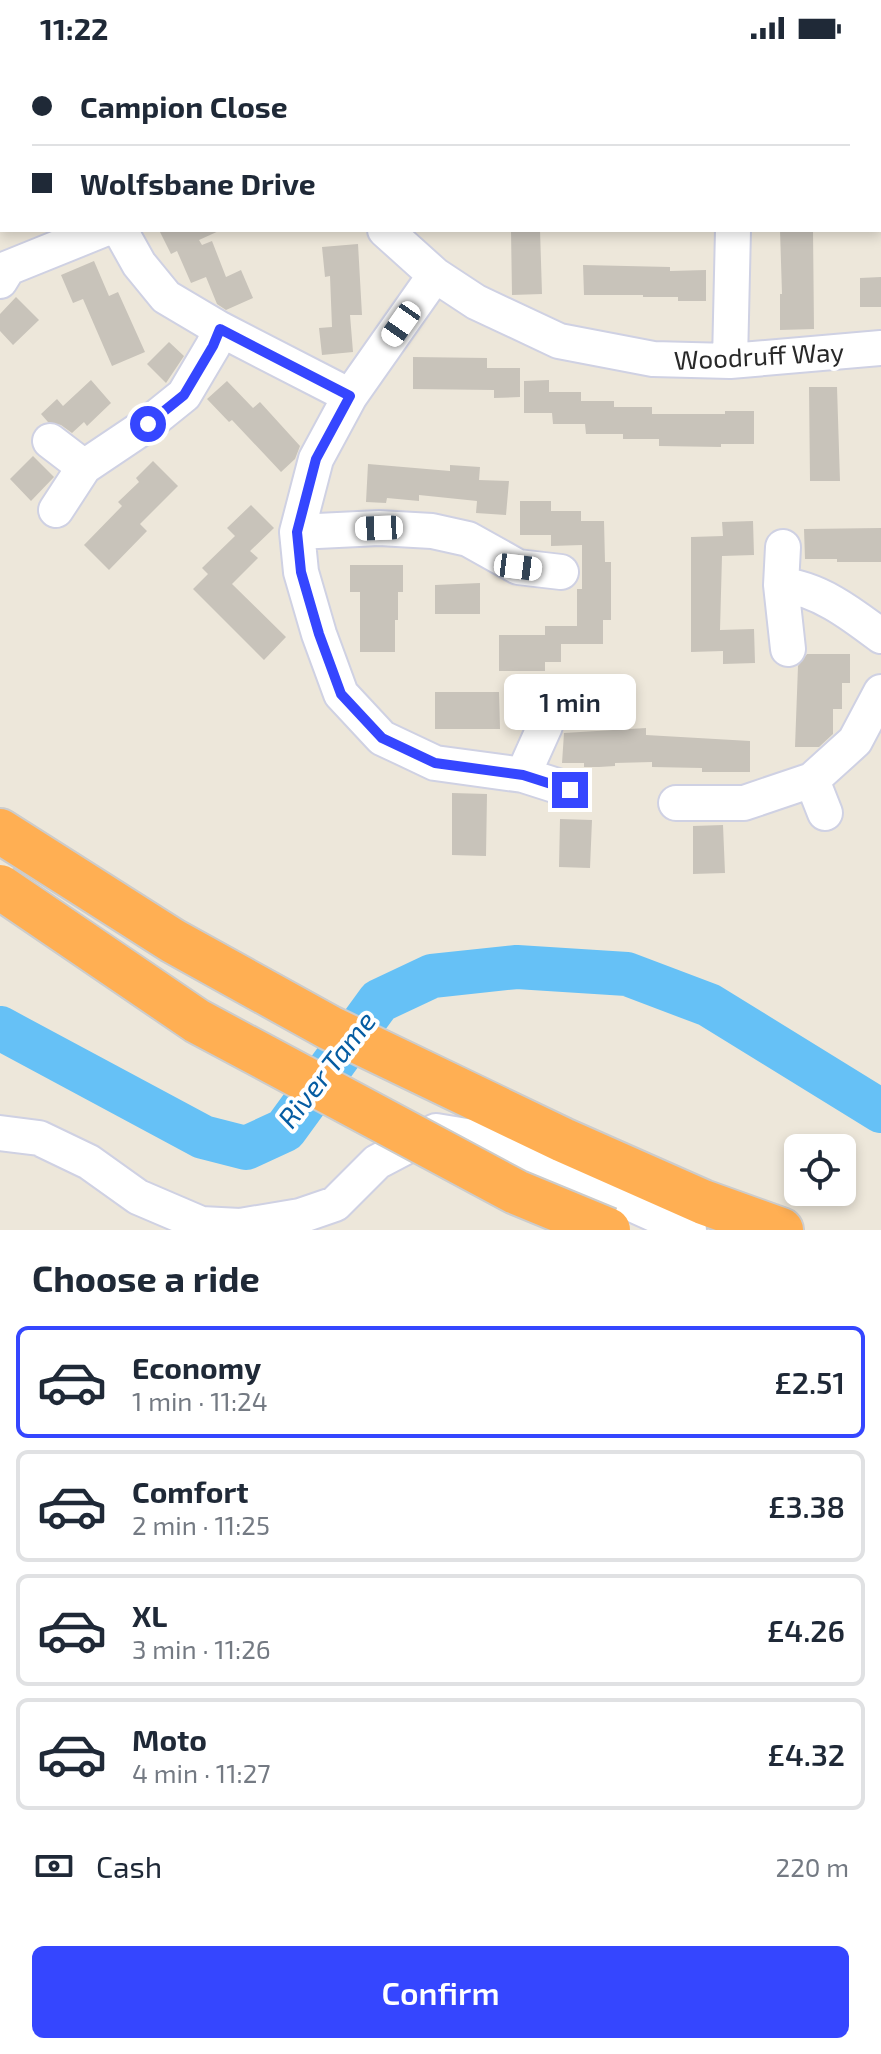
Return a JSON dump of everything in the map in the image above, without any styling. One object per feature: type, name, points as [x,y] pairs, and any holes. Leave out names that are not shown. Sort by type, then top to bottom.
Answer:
[{"type":"highway","points":[[0,831],[173,941],[330,1028],[563,1140],[703,1202],[781,1230]]},
{"type":"highway","points":[[0,887],[197,1021],[516,1192],[608,1230]]},
{"type":"street","points":[[4,275],[98,232]]},
{"type":"street","points":[[121,232],[139,264],[166,297],[220,329],[350,396]]},
{"type":"street","name":"Woodruff Way","points":[[387,232],[435,275],[476,302],[559,341],[653,359],[730,361],[881,348]]},
{"type":"street","points":[[730,361],[733,232]]},
{"type":"street","points":[[435,275],[350,396],[316,459],[297,532],[301,572],[341,694],[382,738],[435,763],[523,775],[570,790]]},
{"type":"street","points":[[56,510],[84,467],[148,424],[184,395],[220,329]]},
{"type":"street","points":[[50,441],[84,467]]},
{"type":"street","points":[[297,532],[379,528],[432,531],[468,539],[515,581],[561,572]]},
{"type":"street","points":[[783,547],[781,585],[788,649]]},
{"type":"street","points":[[781,585],[795,586],[837,605],[881,636]]},
{"type":"street","points":[[676,803],[744,803],[812,780],[855,741],[881,692]]},
{"type":"street","points":[[523,775],[545,726]]},
{"type":"street","points":[[812,780],[825,813]]},
{"type":"street","points":[[0,1133],[39,1138],[89,1162],[138,1197],[201,1224],[240,1226],[300,1216],[335,1204],[377,1162],[436,1131],[490,1140],[689,1230]]},
{"type":"building","points":[[160,232],[217,232],[199,240],[202,245],[212,241],[226,277],[241,270],[253,298],[226,310],[217,304],[206,277],[191,283],[177,251],[171,254]]},
{"type":"building","points":[[511,232],[540,232],[542,294],[512,295]]},
{"type":"building","points":[[780,232],[813,232],[814,329],[780,330]]},
{"type":"building","points":[[358,244],[362,315],[350,315],[353,352],[322,355],[319,328],[332,327],[330,276],[325,277],[322,247]]},
{"type":"building","points":[[94,261],[109,296],[118,292],[145,352],[112,366],[83,299],[73,303],[61,275]]},
{"type":"building","points":[[583,265],[670,267],[670,271],[706,270],[706,301],[678,301],[678,297],[643,295],[584,295]]},
{"type":"building","points":[[881,277],[881,307],[860,307],[860,278]]},
{"type":"building","points":[[16,297],[39,320],[13,345],[0,331],[0,314]]},
{"type":"building","points":[[169,342],[184,356],[166,383],[147,364]]},
{"type":"building","points":[[413,357],[487,358],[487,368],[520,368],[520,397],[494,398],[494,390],[413,389]]},
{"type":"building","points":[[91,380],[111,403],[87,426],[84,422],[72,433],[61,425],[48,422],[41,414],[57,399],[63,406]]},
{"type":"building","points":[[549,380],[549,392],[581,392],[581,401],[614,401],[614,407],[652,407],[652,414],[754,411],[754,444],[659,446],[659,439],[623,439],[623,434],[586,434],[585,424],[553,424],[552,413],[524,413],[524,381]]},
{"type":"building","points":[[227,381],[253,408],[260,402],[300,446],[295,459],[281,472],[232,420],[229,422],[207,399]]},
{"type":"building","points":[[809,387],[837,387],[840,481],[810,481]]},
{"type":"building","points":[[33,456],[54,477],[31,501],[10,479]]},
{"type":"building","points":[[153,461],[178,486],[140,524],[147,531],[109,570],[84,545],[122,506],[118,502],[139,482],[136,478]]},
{"type":"building","points":[[368,464],[450,471],[450,465],[480,467],[479,480],[509,481],[506,515],[476,513],[477,501],[419,495],[419,501],[387,498],[386,503],[366,502]]},
{"type":"building","points":[[520,501],[551,501],[551,511],[581,511],[581,521],[604,521],[605,562],[611,562],[611,620],[603,620],[603,644],[561,644],[561,662],[545,662],[545,671],[499,671],[499,635],[545,635],[545,626],[577,626],[577,589],[582,589],[582,545],[551,546],[551,535],[520,535]]},
{"type":"building","points":[[251,505],[274,528],[250,551],[258,558],[232,584],[286,637],[264,660],[193,589],[208,574],[202,568],[235,536],[227,528]]},
{"type":"building","points":[[753,521],[754,555],[722,556],[720,630],[754,629],[755,663],[723,664],[723,651],[691,652],[691,537],[723,536],[722,522]]},
{"type":"building","points":[[881,528],[881,562],[805,559],[804,529]]},
{"type":"building","points":[[350,565],[403,565],[403,592],[398,592],[398,620],[395,620],[395,652],[360,652],[360,592],[350,592]]},
{"type":"building","points":[[480,583],[480,614],[435,614],[435,585]]},
{"type":"building","points":[[807,654],[850,654],[850,683],[842,683],[842,709],[833,709],[833,734],[819,747],[795,747],[798,666]]},
{"type":"building","points":[[435,692],[499,692],[500,729],[435,729]]},
{"type":"building","points":[[646,728],[646,735],[750,741],[750,772],[702,772],[702,768],[652,767],[652,762],[615,763],[615,766],[599,767],[562,763],[564,733]]},
{"type":"building","points":[[452,793],[487,794],[486,856],[452,855]]},
{"type":"building","points":[[560,819],[592,820],[590,868],[559,867]]},
{"type":"building","points":[[723,825],[725,873],[693,874],[693,826]]},
{"type":"waterway","name":"River Tame","points":[[0,1028],[203,1137],[246,1148],[285,1130],[379,1001],[432,976],[517,967],[627,974],[709,1005],[881,1111]]},
{"type":"route","points":[[148,424],[184,395],[220,329],[350,396],[316,459],[297,532],[301,572],[341,694],[382,738],[435,763],[523,775],[570,790]]}]
